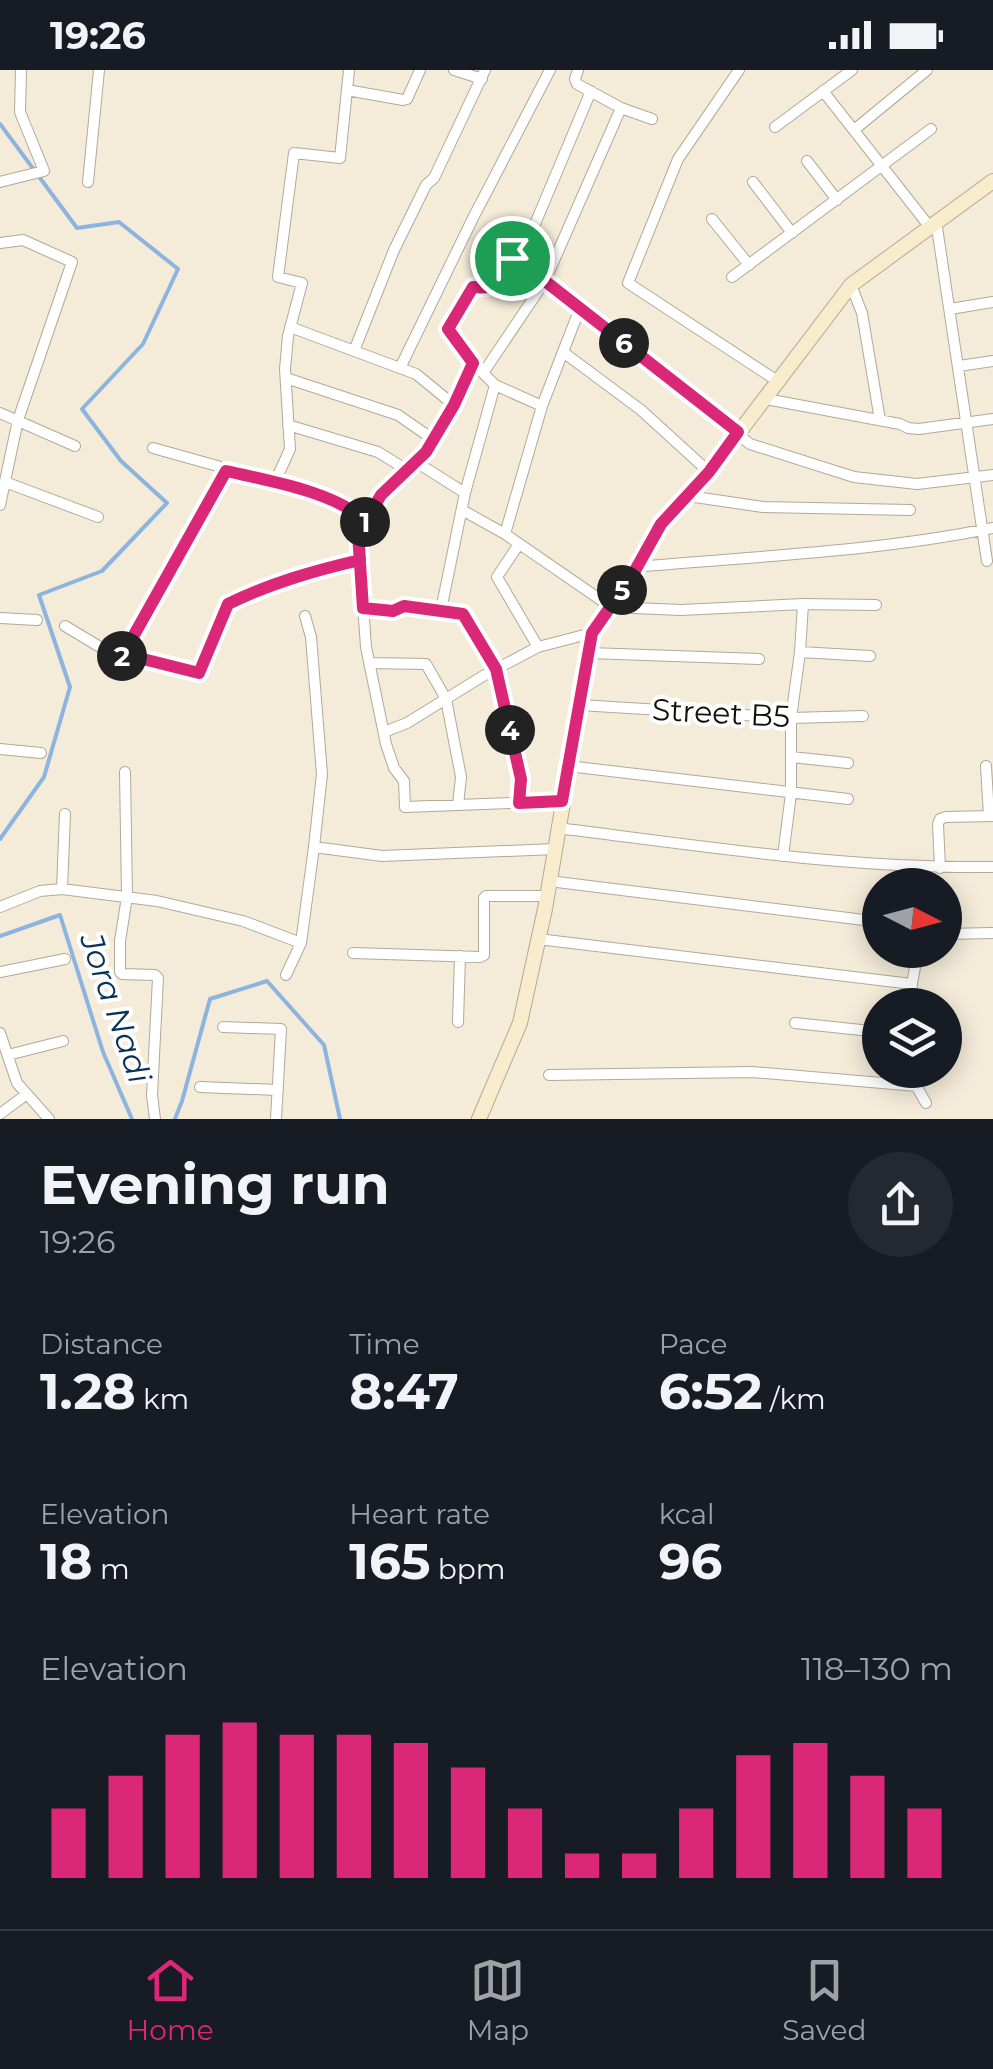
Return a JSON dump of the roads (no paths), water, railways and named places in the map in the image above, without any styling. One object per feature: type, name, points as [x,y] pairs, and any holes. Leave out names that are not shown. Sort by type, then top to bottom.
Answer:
[{"type":"street","points":[[0,182],[44,171],[20,112],[20,70]]},
{"type":"street","points":[[88,182],[99,70]]},
{"type":"street","points":[[276,482],[290,449],[286,378],[290,327],[302,283],[278,277],[294,153],[340,158],[350,70]]},
{"type":"street","points":[[348,90],[404,100],[420,70]]},
{"type":"street","points":[[354,350],[394,250],[426,185],[434,178],[483,74],[454,70]]},
{"type":"street","points":[[400,368],[550,70]]},
{"type":"street","points":[[564,70],[577,73],[578,84],[621,108],[652,119]]},
{"type":"street","points":[[739,70],[678,160],[628,282],[779,382]]},
{"type":"street","points":[[775,127],[852,70]]},
{"type":"street","points":[[854,130],[928,70]]},
{"type":"street","points":[[542,406],[496,385],[473,363],[448,329],[473,287],[498,284],[535,224],[591,91]]},
{"type":"street","points":[[824,91],[932,224],[950,310],[974,479],[989,529],[987,561]]},
{"type":"street","points":[[483,373],[545,281],[621,108]]},
{"type":"street","points":[[732,277],[931,129]]},
{"type":"street","points":[[807,161],[837,200]]},
{"type":"street","points":[[753,182],[792,233]]},
{"type":"street","points":[[480,1119],[520,1023],[548,889],[592,633],[661,524],[709,472],[852,285],[992,182]]},
{"type":"street","points":[[712,218],[748,265]]},
{"type":"street","points":[[0,505],[18,420],[72,262],[23,240],[1,245]]},
{"type":"street","points":[[512,258],[750,444],[854,477],[917,484],[993,476]]},
{"type":"street","points":[[852,285],[862,313],[880,420]]},
{"type":"street","points":[[950,310],[993,302]]},
{"type":"street","points":[[504,534],[542,406],[580,308]]},
{"type":"street","points":[[290,327],[416,374],[454,405]]},
{"type":"street","points":[[563,352],[640,410],[709,472]]},
{"type":"street","points":[[959,366],[993,361]]},
{"type":"street","points":[[473,363],[434,440],[381,495],[358,534],[369,663],[394,768],[404,781],[405,807],[562,801]]},
{"type":"street","points":[[286,378],[398,415],[434,440]]},
{"type":"street","points":[[441,610],[466,492],[496,385]]},
{"type":"street","points":[[766,399],[919,429],[993,418]]},
{"type":"street","points":[[0,412],[75,446]]},
{"type":"street","points":[[288,425],[378,452],[466,492]]},
{"type":"street","points":[[153,448],[276,482],[351,508],[365,521]]},
{"type":"street","points":[[120,660],[226,471]]},
{"type":"street","points":[[5,482],[98,517]]},
{"type":"street","points":[[688,496],[763,507],[910,510]]},
{"type":"street","points":[[462,510],[611,606],[680,610],[876,605]]},
{"type":"street","points":[[637,566],[842,552],[989,529]]},
{"type":"street","points":[[518,544],[498,577],[538,648]]},
{"type":"street","points":[[65,626],[120,660],[139,658],[199,673],[228,604],[303,573],[360,560]]},
{"type":"street","points":[[784,856],[791,794],[791,718],[803,604]]},
{"type":"street","points":[[363,608],[393,611],[404,606],[463,614],[496,669],[521,779],[519,803]]},
{"type":"street","points":[[286,975],[301,943],[322,774],[305,616]]},
{"type":"street","points":[[0,618],[37,620]]},
{"type":"street","points":[[384,732],[407,723],[538,648],[592,633]]},
{"type":"street","points":[[800,652],[870,656]]},
{"type":"street","points":[[588,653],[759,659]]},
{"type":"street","points":[[369,663],[426,664],[446,699],[461,778],[458,805]]},
{"type":"street","name":"Street B5","points":[[578,705],[791,718],[863,716]]},
{"type":"street","points":[[0,749],[41,752]]},
{"type":"street","points":[[791,756],[848,763]]},
{"type":"street","points":[[568,766],[848,799]]},
{"type":"street","points":[[940,868],[940,819],[991,816],[986,766]]},
{"type":"street","points":[[125,772],[127,897],[120,972],[158,978],[152,1095],[156,1119]]},
{"type":"street","points":[[62,889],[64,814]]},
{"type":"street","points":[[558,828],[784,856],[940,868],[993,867]]},
{"type":"street","points":[[314,846],[382,856],[555,849]]},
{"type":"street","points":[[0,907],[40,891],[62,889],[157,901],[243,921],[301,943]]},
{"type":"street","points":[[353,952],[484,955],[484,898],[548,889],[862,920]]},
{"type":"street","points":[[962,934],[993,933]]},
{"type":"street","points":[[538,940],[912,984]]},
{"type":"street","points":[[458,1022],[460,956]]},
{"type":"street","points":[[0,972],[65,959]]},
{"type":"street","points":[[912,988],[915,968]]},
{"type":"street","points":[[795,1023],[862,1030]]},
{"type":"street","points":[[223,1027],[281,1029],[276,1119]]},
{"type":"street","points":[[0,1033],[17,1082],[49,1119]]},
{"type":"street","points":[[8,1055],[63,1041]]},
{"type":"street","points":[[549,1075],[752,1072],[862,1081]]},
{"type":"street","points":[[200,1086],[278,1090]]},
{"type":"street","points":[[917,1088],[926,1103]]},
{"type":"street","points":[[0,1114],[27,1094]]},
{"type":"waterway","name":"Jora Nadi","points":[[0,124],[77,228],[119,222],[178,269],[143,344],[82,409],[121,461],[167,503],[102,571],[39,595],[70,687],[44,777],[0,839]]},
{"type":"waterway","name":"Jora Nadi","points":[[0,936],[60,915],[103,1052],[132,1119]]},
{"type":"waterway","name":"Jora Nadi","points":[[175,1119],[210,999],[267,981],[324,1045],[340,1119]]}]
